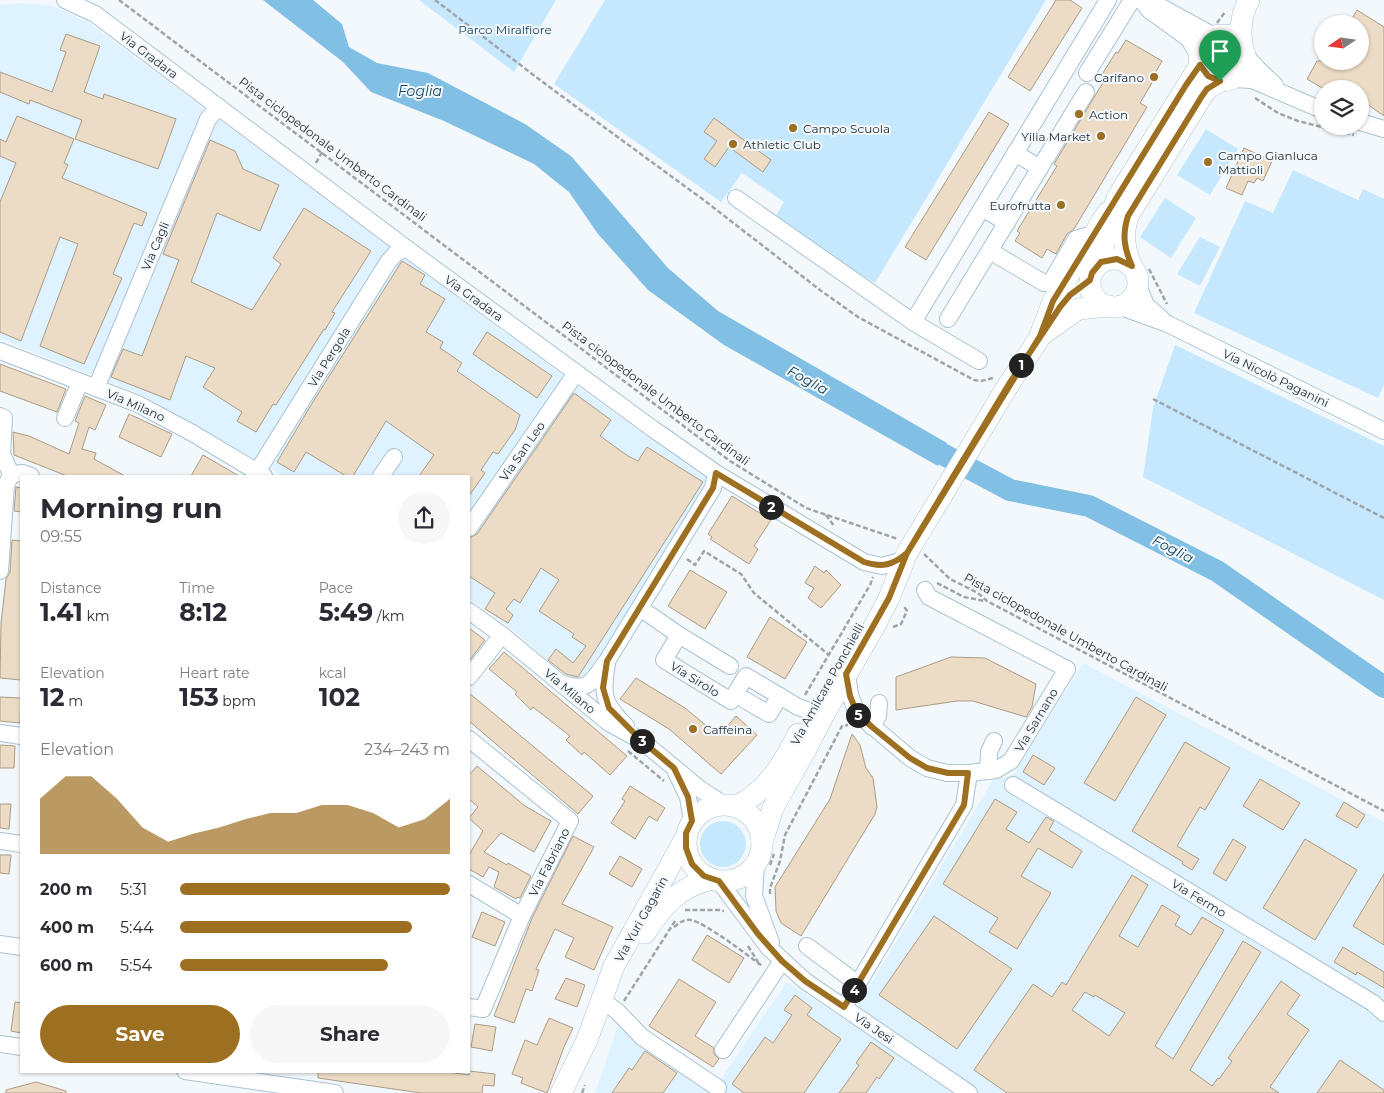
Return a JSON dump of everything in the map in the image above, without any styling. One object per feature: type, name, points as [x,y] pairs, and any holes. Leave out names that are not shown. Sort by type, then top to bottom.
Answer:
[{"type":"main road","points":[[1040,336],[1053,301],[1200,61],[1204,44],[1216,36],[1231,13],[1243,0]]},
{"type":"main road","points":[[1117,198],[1096,271],[1092,294],[1097,300],[1114,306],[1131,300],[1138,272],[1124,243],[1128,216],[1207,89],[1233,84],[1243,68],[1242,25],[1249,0]]},
{"type":"main road","points":[[1216,36],[1232,37],[1244,50]]},
{"type":"main road","points":[[1200,61],[1208,76],[1233,84]]},
{"type":"main road","points":[[1096,271],[1117,259],[1138,272]]},
{"type":"main road","name":"Via Amilcare Ponchielli","points":[[729,805],[757,793],[767,783],[793,746],[836,663],[907,552],[998,382],[1040,336],[1070,295],[1096,271]]},
{"type":"main road","name":"Via Amilcare Ponchielli","points":[[1040,336],[1078,308],[1114,306]]},
{"type":"main road","name":"Via Amilcare Ponchielli","points":[[768,844],[773,808],[806,749],[813,707],[846,674],[889,598],[907,552]]},
{"type":"main road","points":[[729,805],[743,810],[755,820],[768,844],[760,854],[761,868],[740,878],[716,880],[697,871],[692,864],[688,856],[688,830],[702,811],[729,805]]},
{"type":"main road","name":"Via Yuri Gagarin","points":[[610,1006],[614,966],[688,830]]},
{"type":"main road","name":"Via Yuri Gagarin","points":[[561,1093],[587,1040],[610,1006],[652,923],[670,901],[683,889],[697,883],[716,880]]},
{"type":"main road","name":"Via Yuri Gagarin","points":[[574,1093],[587,1040]]},
{"type":"street","name":"Via Gradara","points":[[65,0],[94,14],[406,248],[716,473],[838,548],[864,562],[876,566]]},
{"type":"street","points":[[913,322],[1108,0]]},
{"type":"street","points":[[1087,73],[1138,0],[1149,10],[1170,10],[1216,36]]},
{"type":"street","points":[[1170,10],[1200,61]]},
{"type":"street","points":[[1244,50],[1265,77],[1282,92]]},
{"type":"street","points":[[1233,84],[1252,80],[1314,106]]},
{"type":"street","points":[[948,319],[1086,92]]},
{"type":"street","name":"Via Cagli","points":[[96,388],[208,119],[219,107]]},
{"type":"street","points":[[1369,125],[1384,129]]},
{"type":"street","points":[[1015,153],[1040,168]]},
{"type":"street","points":[[736,198],[913,322],[979,361]]},
{"type":"street","points":[[982,208],[1007,223]]},
{"type":"street","points":[[990,251],[1044,283],[1051,282],[1076,239],[1093,234]]},
{"type":"street","name":"Via Pergola","points":[[261,474],[388,262],[396,253],[406,248]]},
{"type":"street","name":"Via Nicolò Paganini","points":[[1138,272],[1146,305],[1168,324]]},
{"type":"street","name":"Via Nicolò Paganini","points":[[1114,306],[1168,324],[1384,431]]},
{"type":"street","name":"Via Milano","points":[[0,351],[138,404],[175,423],[261,474]]},
{"type":"street","name":"Via San Leo","points":[[470,527],[576,373]]},
{"type":"street","points":[[65,418],[80,382]]},
{"type":"street","points":[[0,416],[4,418],[2,454],[11,474],[6,486],[0,571]]},
{"type":"street","points":[[382,475],[394,457]]},
{"type":"street","points":[[11,474],[23,473],[28,475]]},
{"type":"street","points":[[562,684],[573,688],[584,687],[591,683],[607,661],[713,488],[716,473]]},
{"type":"street","points":[[876,566],[907,552]]},
{"type":"street","name":"Via Sarnano","points":[[846,674],[855,720],[872,727],[910,758],[927,768],[948,773],[968,773],[996,770],[1011,761],[1067,669],[929,597],[925,590]]},
{"type":"street","points":[[640,608],[679,635],[730,666]]},
{"type":"street","name":"Via Milano","points":[[470,612],[502,635],[609,723],[642,741],[674,768],[729,805]]},
{"type":"street","points":[[470,676],[502,635]]},
{"type":"street","name":"Via Sirolo","points":[[679,635],[664,660],[731,701],[746,676],[798,708],[813,707]]},
{"type":"street","points":[[607,661],[603,688],[609,708],[642,741]]},
{"type":"street","points":[[745,700],[769,714],[780,696]]},
{"type":"street","points":[[872,727],[878,716],[879,703]]},
{"type":"street","points":[[813,707],[842,709],[855,720]]},
{"type":"street","points":[[0,733],[20,736]]},
{"type":"street","name":"Via Fabriano","points":[[470,740],[570,821],[522,916],[483,1010],[470,1007]]},
{"type":"street","points":[[988,771],[989,752],[994,741]]},
{"type":"street","name":"Via Milano","points":[[674,768],[688,797],[688,830]]},
{"type":"street","points":[[844,1007],[964,805],[968,773]]},
{"type":"street","name":"Via Fermo","points":[[1013,785],[1373,1003],[1384,1013]]},
{"type":"street","points":[[0,841],[20,844]]},
{"type":"street","name":"Via Jesi","points":[[761,868],[754,896],[765,930],[782,961]]},
{"type":"street","name":"Via Jesi","points":[[716,880],[758,934],[782,961],[805,981],[969,1093]]},
{"type":"street","points":[[470,885],[522,916]]},
{"type":"street","points":[[0,944],[20,947]]},
{"type":"street","points":[[807,946],[858,984]]},
{"type":"street","points":[[723,1050],[782,961]]},
{"type":"street","points":[[610,1006],[642,1037],[718,1088]]},
{"type":"street","points":[[0,1044],[20,1047]]},
{"type":"street","points":[[200,1073],[286,1084],[335,1093]]},
{"type":"path","name":"Pista ciclopedonale Umberto Cardinali","points":[[119,0],[730,461],[806,508],[907,552],[932,560],[950,579],[978,593],[987,601],[1384,811]]},
{"type":"path","points":[[435,0],[858,317],[974,380],[998,382]]},
{"type":"path","points":[[1233,84],[1278,113],[1314,126]]},
{"type":"path","points":[[316,169],[316,160],[322,152]]},
{"type":"path","points":[[1138,272],[1164,297]]},
{"type":"path","points":[[1154,399],[1384,518]]},
{"type":"path","points":[[687,559],[695,565],[704,550],[741,574],[754,593],[829,655]]},
{"type":"path","points":[[813,707],[829,655],[870,585],[876,566]]},
{"type":"path","points":[[770,894],[771,881],[780,861],[785,835],[842,726],[855,720]]},
{"type":"path","points":[[761,868],[772,863],[768,844]]},
{"type":"path","points":[[765,889],[765,895]]},
{"type":"path","points":[[684,910],[719,910],[725,912]]},
{"type":"path","points":[[610,1006],[671,929],[677,917]]},
{"type":"path","points":[[671,929],[681,921],[691,920],[703,925],[758,962],[746,943]]},
{"type":"shaded area","points":[[22,3],[53,6],[89,23],[570,381],[711,482],[589,674],[574,682],[508,626],[470,599],[470,475],[281,475],[142,395],[0,339],[0,5]]},
{"type":"shaded area","points":[[1083,663],[1384,822],[1384,1093],[595,1093],[618,1025],[714,1089],[787,982],[848,1022],[993,780],[1013,775]]},
{"type":"green space","name":"Parco Miralfiore","points":[[419,0],[556,0],[514,72]]},
{"type":"green space","name":"Campo Scuola","points":[[605,0],[1046,0],[875,283],[804,240],[774,219],[784,202],[742,173],[721,202],[554,84]]},
{"type":"green space","points":[[1223,43],[1233,48],[1238,58],[1233,68],[1223,73],[1213,68],[1208,58],[1213,48]]},
{"type":"green space","name":"Campo Gianluca Mattioli","points":[[1206,129],[1238,149],[1210,195],[1177,175]]},
{"type":"green space","points":[[1293,170],[1358,200],[1363,189],[1384,199],[1384,385],[1378,398],[1194,313],[1245,201],[1273,213]]},
{"type":"green space","points":[[1165,198],[1196,218],[1171,258],[1140,237]]},
{"type":"green space","points":[[1200,237],[1220,247],[1200,286],[1177,274]]},
{"type":"green space","points":[[1175,345],[1384,446],[1384,600],[1143,477],[1153,408]]},
{"type":"green space","points":[[723,821],[736,825],[742,831],[746,844],[742,857],[736,863],[723,867],[710,863],[704,857],[700,844],[704,831],[710,825]]},
{"type":"water","name":"Foglia","points":[[263,0],[313,0],[342,24],[349,47],[377,63],[428,73],[525,124],[571,156],[668,268],[718,311],[947,443],[938,466],[724,345],[648,290],[598,234],[569,192],[534,164],[444,121],[371,92],[343,62]]},
{"type":"building","points":[[1056,0],[1070,0],[1082,8],[1030,91],[1008,77]]},
{"type":"building","points":[[1357,10],[1365,15],[1354,15]]},
{"type":"building","points":[[1369,18],[1384,27],[1384,116],[1369,105],[1369,80],[1314,80],[1314,83],[1307,79],[1314,66],[1314,70],[1369,70]]},
{"type":"building","points":[[66,34],[100,46],[84,92],[103,99],[104,94],[176,119],[158,169],[75,139],[82,120],[30,100],[29,104],[0,92],[0,72],[52,92],[66,52],[60,50]]},
{"type":"building","points":[[1126,40],[1162,61],[1154,75],[1156,76],[1140,103],[1147,107],[1074,229],[1067,234],[1056,254],[1047,249],[1042,258],[1015,241],[1020,233],[1017,231],[1057,166],[1054,164],[1105,79],[1101,76]]},
{"type":"building","points":[[989,112],[1009,124],[926,260],[905,247]]},
{"type":"building","points":[[17,116],[74,139],[64,163],[68,165],[62,178],[147,213],[142,226],[134,223],[113,274],[122,278],[84,364],[40,346],[78,244],[60,237],[21,341],[0,332],[0,202],[16,163],[0,156],[0,139],[6,142]]},
{"type":"building","name":"Athletic Club","points":[[714,118],[771,160],[763,172],[729,147],[715,167],[704,159],[717,141],[704,132]]},
{"type":"building","points":[[210,140],[235,151],[243,169],[279,185],[260,231],[217,213],[191,282],[252,310],[281,264],[273,258],[304,208],[371,251],[332,312],[335,313],[325,330],[276,405],[273,404],[256,432],[237,421],[242,412],[203,387],[215,368],[186,356],[170,400],[111,377],[123,349],[142,356],[179,260],[163,254]]},
{"type":"building","points":[[1244,148],[1272,161],[1263,181],[1257,178],[1254,183],[1248,181],[1242,195],[1226,188]]},
{"type":"building","points":[[402,261],[425,275],[420,284],[445,299],[426,332],[443,342],[440,348],[462,363],[457,371],[520,415],[515,430],[498,454],[493,452],[481,470],[485,473],[470,495],[470,475],[420,475],[434,455],[386,421],[354,475],[344,475],[306,452],[294,472],[277,462]]},
{"type":"building","points":[[487,332],[552,376],[537,398],[473,354]]},
{"type":"building","points":[[0,364],[66,389],[57,412],[0,391]]},
{"type":"building","points":[[574,393],[611,420],[600,436],[628,456],[638,461],[647,447],[703,482],[578,677],[566,674],[548,660],[556,649],[573,663],[586,646],[572,637],[574,634],[539,611],[559,580],[541,568],[520,603],[514,599],[506,609],[513,615],[508,623],[485,609],[495,593],[470,577],[470,538],[477,534]]},
{"type":"building","points":[[85,396],[106,405],[95,430],[89,427],[82,449],[96,453],[94,459],[123,475],[64,475],[14,455],[13,432],[29,436],[69,454],[79,423],[75,421]]},
{"type":"building","points":[[129,414],[172,434],[161,457],[119,437]]},
{"type":"building","points":[[203,455],[237,475],[192,475]]},
{"type":"building","points":[[16,487],[20,488],[20,512],[14,511]]},
{"type":"building","points":[[732,496],[771,520],[754,546],[758,549],[749,564],[710,539],[712,537],[708,534]]},
{"type":"building","points":[[12,540],[20,541],[20,680],[0,678],[1,623],[6,579],[10,572]]},
{"type":"building","points":[[815,566],[824,573],[826,570],[841,585],[821,608],[808,598],[814,588],[805,583]]},
{"type":"building","points":[[690,570],[727,592],[705,629],[668,606]]},
{"type":"building","points":[[770,617],[807,642],[785,679],[747,657]]},
{"type":"building","points":[[470,629],[485,640],[470,660]]},
{"type":"building","points":[[504,652],[627,756],[610,775],[584,752],[582,755],[566,740],[570,736],[533,707],[531,710],[515,694],[517,692],[489,669]]},
{"type":"building","points":[[951,657],[985,658],[1036,684],[1032,707],[1026,717],[973,701],[957,701],[896,710],[896,677]]},
{"type":"building","points":[[636,678],[685,708],[719,736],[736,716],[757,735],[721,774],[669,729],[620,699]]},
{"type":"building","points":[[470,694],[593,796],[578,814],[470,722]]},
{"type":"building","points":[[0,697],[20,698],[20,723],[0,721]]},
{"type":"building","points":[[1136,697],[1166,715],[1115,801],[1084,783]]},
{"type":"building","points":[[852,734],[860,745],[866,768],[873,778],[877,807],[875,814],[801,936],[781,923],[776,911],[775,887],[830,799]]},
{"type":"building","points":[[1185,742],[1230,768],[1205,810],[1200,807],[1177,846],[1199,859],[1192,870],[1182,864],[1183,862],[1132,831]]},
{"type":"building","points":[[0,745],[15,746],[14,768],[0,768]]},
{"type":"building","points":[[1033,755],[1055,768],[1044,785],[1023,772]]},
{"type":"building","points":[[477,766],[525,806],[551,821],[534,852],[501,833],[484,852],[531,876],[520,898],[517,897],[516,899],[494,887],[499,872],[489,867],[483,877],[470,870],[470,853],[483,831],[470,819],[478,807],[470,800],[470,774]]},
{"type":"building","points":[[1260,779],[1300,803],[1283,830],[1243,806]]},
{"type":"building","points":[[630,786],[665,808],[657,821],[649,816],[635,839],[611,823],[625,801],[622,799]]},
{"type":"building","points":[[995,799],[1017,812],[1006,829],[1029,843],[1046,817],[1054,821],[1049,830],[1082,851],[1072,868],[1038,848],[1021,876],[1051,893],[1017,949],[989,932],[998,918],[943,884]]},
{"type":"building","points":[[1344,802],[1365,815],[1357,828],[1336,816]]},
{"type":"building","points":[[0,804],[11,804],[9,829],[0,828]]},
{"type":"building","points":[[573,836],[594,847],[562,904],[613,927],[594,970],[565,957],[574,938],[555,929],[536,969],[539,970],[532,991],[526,989],[514,1023],[494,1016],[532,918]]},
{"type":"building","points":[[1233,839],[1246,847],[1226,881],[1213,873]]},
{"type":"building","points":[[1305,839],[1357,870],[1315,940],[1263,908]]},
{"type":"building","points":[[0,855],[11,855],[9,874],[0,873]]},
{"type":"building","points":[[620,856],[642,869],[632,887],[609,874]]},
{"type":"building","points":[[1384,874],[1384,945],[1353,926]]},
{"type":"building","points":[[1132,875],[1148,885],[1119,936],[1138,947],[1162,905],[1180,916],[1175,925],[1191,935],[1202,917],[1224,930],[1155,1046],[1173,1059],[1243,941],[1261,952],[1190,1070],[1212,1086],[1232,1061],[1228,1058],[1281,981],[1300,995],[1287,1014],[1309,1030],[1270,1087],[1279,1093],[1007,1093],[974,1070],[1033,984],[1052,997],[1062,982],[1066,985]],"holes":[[[1085,992],[1094,997],[1095,995],[1125,1013],[1109,1036],[1072,1010]]]},
{"type":"building","points":[[482,912],[505,922],[495,946],[472,937]]},
{"type":"building","points":[[934,916],[1012,969],[957,1049],[879,995]]},
{"type":"building","points":[[707,935],[744,958],[729,983],[692,960]]},
{"type":"building","points":[[1343,947],[1384,972],[1384,988],[1357,972],[1356,975],[1334,962]]},
{"type":"building","points":[[566,978],[585,985],[577,1007],[555,999]]},
{"type":"building","points":[[679,979],[716,1002],[695,1036],[714,1048],[714,1054],[719,1059],[713,1067],[649,1026]]},
{"type":"building","points":[[795,995],[812,1008],[807,1015],[841,1039],[804,1093],[744,1093],[732,1084],[765,1037],[773,1043],[792,1015],[784,1010]]},
{"type":"building","points":[[15,1002],[20,1003],[20,1033],[11,1031]]},
{"type":"building","points":[[549,1018],[573,1028],[547,1093],[521,1083],[523,1078],[512,1074],[525,1040],[537,1045]]},
{"type":"building","points":[[475,1024],[496,1027],[492,1051],[471,1047]]},
{"type":"building","points":[[871,1042],[894,1058],[866,1093],[839,1093],[859,1065],[856,1063]]},
{"type":"building","points":[[645,1051],[677,1073],[663,1093],[612,1093],[629,1068],[632,1070]]},
{"type":"building","points":[[1340,1060],[1384,1090],[1384,1093],[1317,1093]]},
{"type":"building","points":[[470,1071],[495,1074],[494,1086],[483,1085],[482,1093],[421,1093],[318,1078],[318,1073],[455,1073],[469,1075]]},
{"type":"building","points":[[36,1082],[66,1091],[66,1093],[6,1093],[6,1090]]},
{"type":"waterway","name":"Foglia","points":[[916,440],[1010,490],[1089,506],[1217,571],[1384,687]]},
{"type":"place","name":"Carifano","points":[[1154,77]]},
{"type":"place","name":"Action","points":[[1079,114]]},
{"type":"place","name":"Campo Scuola","points":[[793,128]]},
{"type":"place","name":"Yilia Market","points":[[1101,136]]},
{"type":"place","name":"Athletic Club","points":[[733,144]]},
{"type":"place","name":"Campo Gianluca Mattioli","points":[[1208,162]]},
{"type":"place","name":"Eurofrutta","points":[[1061,205]]},
{"type":"place","name":"Caffeina","points":[[693,729]]},
{"type":"route","points":[[1220,81],[1207,89],[1202,96],[1128,216],[1124,236],[1125,249],[1132,266],[1125,261],[1117,259],[1101,262],[1092,273],[1090,280],[1070,295],[1060,307],[1040,336],[1009,384],[907,553],[889,598],[846,674],[850,696],[857,713],[910,758],[927,768],[948,773],[968,773],[964,805],[844,1007],[805,981],[782,961],[768,947],[719,881],[704,876],[692,864],[688,856],[685,840],[688,827],[692,821],[688,797],[674,768],[642,741],[609,708],[603,688],[607,661],[713,488],[716,473],[864,562],[882,566],[897,562],[907,553],[1040,336],[1053,301],[1186,85],[1200,65],[1208,76],[1220,81]]}]
